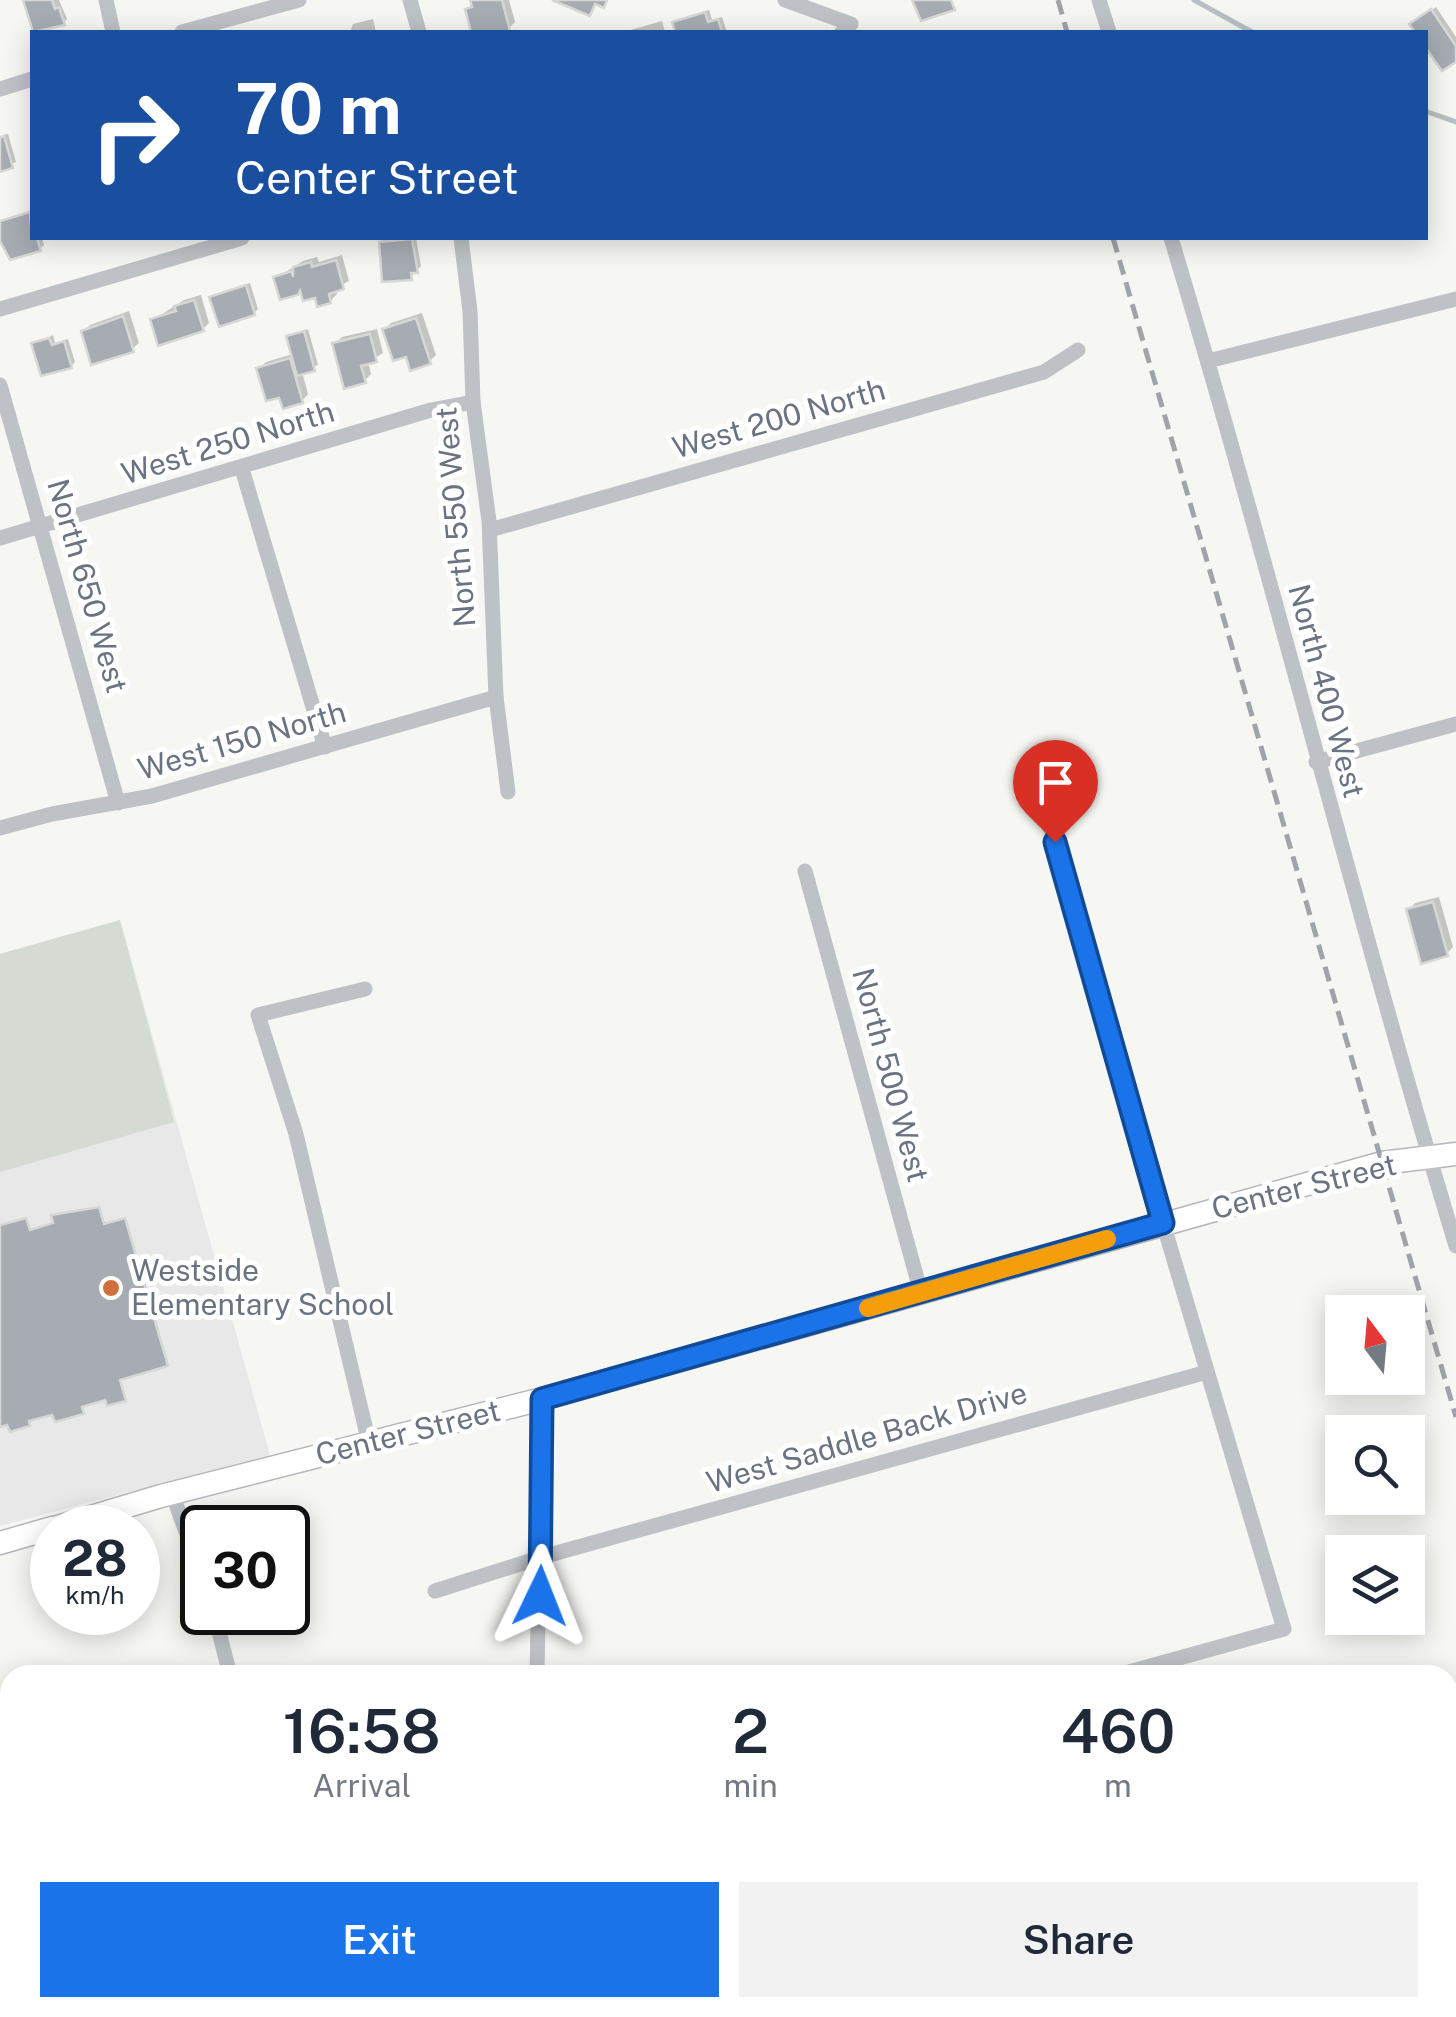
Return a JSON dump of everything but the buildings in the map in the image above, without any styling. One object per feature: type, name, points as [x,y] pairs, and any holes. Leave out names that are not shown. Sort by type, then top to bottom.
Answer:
[{"type":"street","points":[[106,0],[113,30]]},
{"type":"street","points":[[189,30],[298,0]]},
{"type":"street","points":[[410,0],[418,30]]},
{"type":"street","points":[[785,0],[846,28]]},
{"type":"street","points":[[1099,0],[1108,30]]},
{"type":"street","points":[[0,89],[30,80]]},
{"type":"street","points":[[0,310],[235,240]]},
{"type":"street","name":"North 550 West","points":[[461,240],[470,312],[473,402],[490,530],[496,696],[508,792]]},
{"type":"street","name":"North 400 West","points":[[1172,240],[1316,762],[1456,1246]]},
{"type":"street","points":[[1208,361],[1456,299]]},
{"type":"street","name":"West 200 North","points":[[490,530],[1044,372],[1078,350]]},
{"type":"street","name":"North 650 West","points":[[0,385],[118,803]]},
{"type":"street","name":"West 250 North","points":[[0,538],[432,410],[473,402]]},
{"type":"street","points":[[242,469],[325,747]]},
{"type":"street","name":"West 150 North","points":[[0,828],[118,803],[496,696]]},
{"type":"street","points":[[1316,762],[1456,724]]},
{"type":"street","points":[[1044,804],[1284,1629],[1164,1665]]},
{"type":"street","name":"North 500 West","points":[[806,871],[921,1293]]},
{"type":"street","points":[[365,988],[258,1016],[296,1134],[369,1443]]},
{"type":"street","name":"Center Street","points":[[131,1505],[542,1399],[1382,1163],[1456,1154]]},
{"type":"street","name":"West Saddle Back Drive","points":[[434,1590],[1207,1372]]},
{"type":"street","points":[[537,1665],[542,1399]]},
{"type":"street","points":[[172,1493],[180,1515]]},
{"type":"street","name":"Center Street","points":[[0,1543],[30,1535]]},
{"type":"street","points":[[220,1635],[227,1665]]},
{"type":"shaded area","name":"Westside Elementary School","points":[[120,920],[270,1455],[80,1505],[30,1505],[30,1518],[0,1526],[0,954]]},
{"type":"shaded area","points":[[120,920],[174,1122],[0,1172],[0,954]]},
{"type":"waterway","points":[[1194,0],[1248,30]]},
{"type":"waterway","points":[[1428,112],[1456,122]]},
{"type":"railway","points":[[1058,0],[1066,30]]},
{"type":"railway","points":[[1114,240],[1456,1417]]},
{"type":"slow traffic","points":[[868,1308],[1107,1239]]},
{"type":"place","name":"Westside Elementary School","points":[[111,1288]]},
{"type":"route","points":[[540,1596],[542,1399],[1163,1223],[1055,842]]}]
